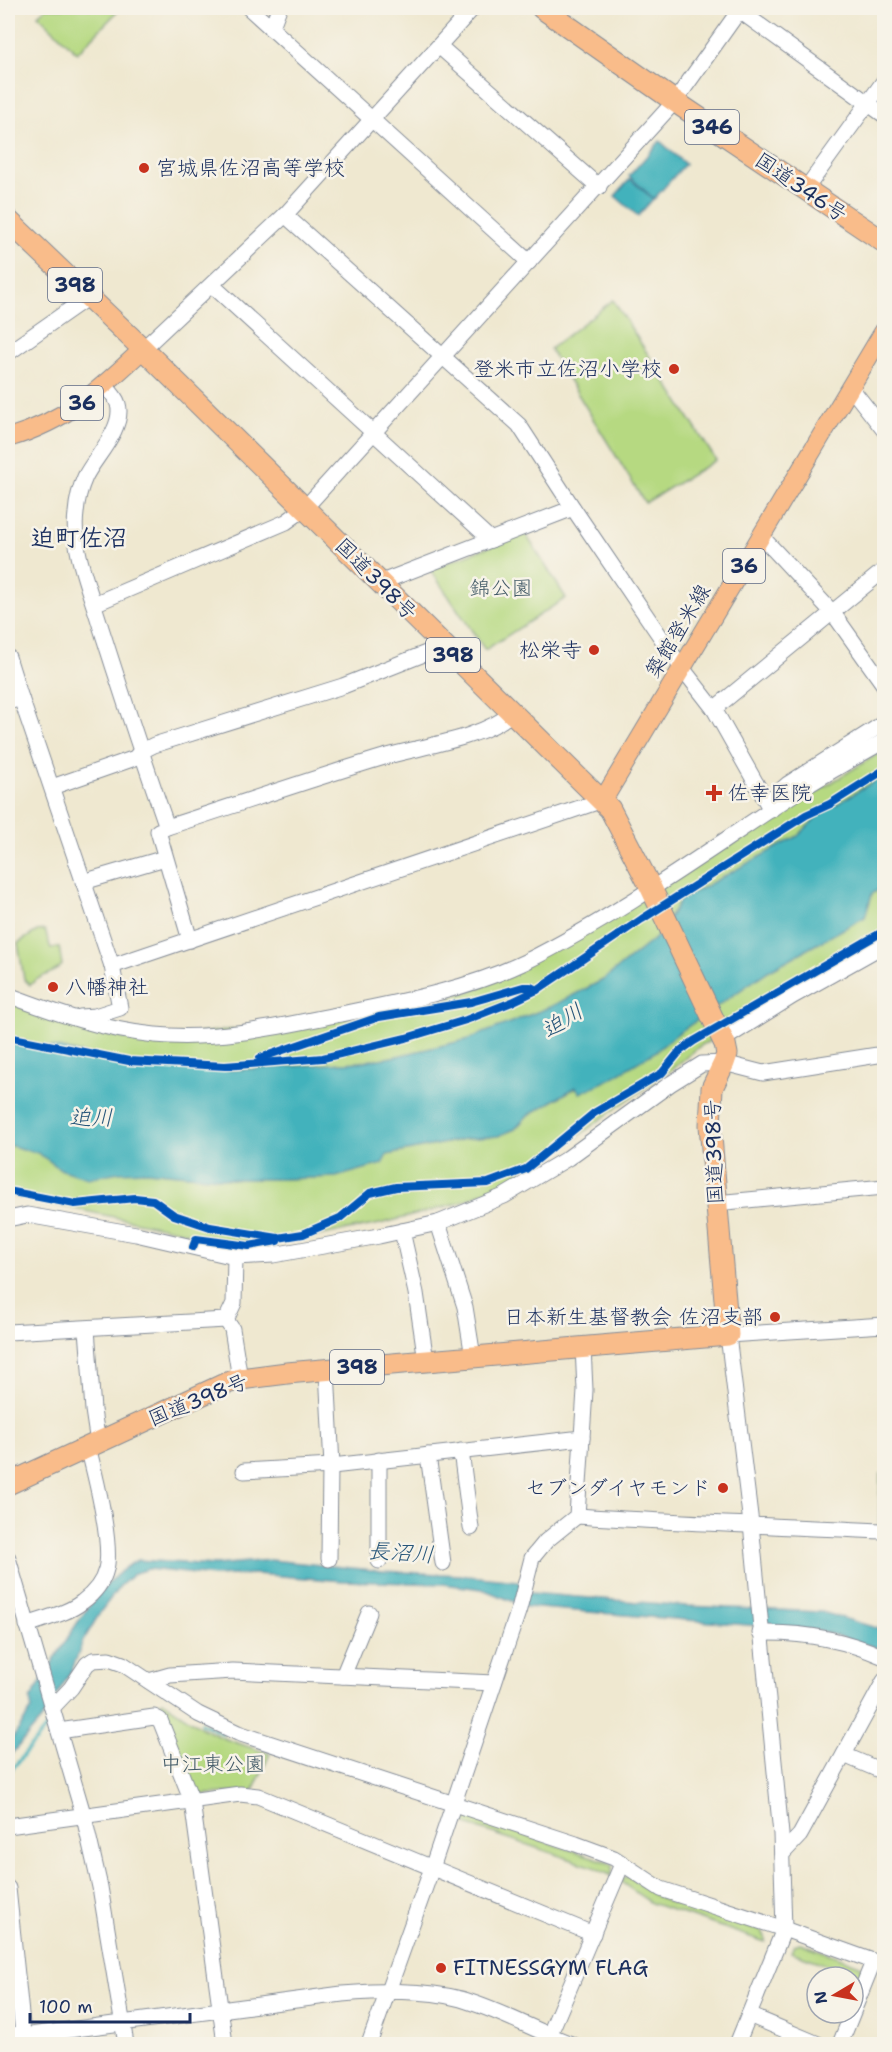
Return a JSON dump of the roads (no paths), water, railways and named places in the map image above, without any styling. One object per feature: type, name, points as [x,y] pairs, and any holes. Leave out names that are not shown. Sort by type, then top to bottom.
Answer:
[{"type":"highway","name":"国道346号","points":[[542,8],[805,190],[885,242]]},
{"type":"highway","name":"国道398号","points":[[8,220],[143,349],[610,809],[651,888],[721,1035],[727,1054],[718,1063],[712,1088],[710,1125],[728,1335],[240,1379],[8,1484]]},
{"type":"main road","name":"築館登米線","points":[[603,800],[885,331]]},
{"type":"main road","name":"36","points":[[8,438],[45,424],[75,408],[105,386],[143,349]]},
{"type":"street","points":[[249,8],[529,262]]},
{"type":"street","points":[[271,29],[279,8]]},
{"type":"street","points":[[143,349],[285,215],[473,8]]},
{"type":"street","points":[[94,604],[286,522],[304,508],[375,434],[675,101],[741,9],[885,115]]},
{"type":"street","points":[[439,46],[599,187]]},
{"type":"street","points":[[805,190],[885,81]]},
{"type":"street","points":[[285,215],[519,426],[682,668],[714,709],[769,806]]},
{"type":"street","points":[[212,285],[491,540]]},
{"type":"street","points":[[8,353],[88,297]]},
{"type":"street","points":[[105,386],[118,402],[118,417],[111,437],[81,488],[75,516],[80,556],[140,752],[167,827]]},
{"type":"street","points":[[851,388],[885,430]]},
{"type":"street","points":[[379,583],[573,508]]},
{"type":"street","points":[[762,537],[833,613],[885,685]]},
{"type":"street","points":[[714,709],[885,570]]},
{"type":"street","points":[[52,787],[135,758],[140,752],[206,728],[343,686],[444,646]]},
{"type":"street","points":[[8,657],[14,700],[52,787],[111,966],[120,1008],[131,1021],[154,1035]]},
{"type":"street","points":[[190,940],[158,831],[386,757],[437,744],[496,724],[512,713]]},
{"type":"street","points":[[769,806],[788,784],[885,723]]},
{"type":"street","points":[[8,995],[66,1017],[103,1027],[154,1035],[207,1036],[262,1029],[453,989],[522,963],[553,947],[651,888],[769,806],[885,741]]},
{"type":"street","points":[[111,966],[603,800]]},
{"type":"street","points":[[84,882],[165,858]]},
{"type":"street","points":[[721,1035],[729,1036],[885,945]]},
{"type":"street","points":[[66,1017],[95,1016],[120,1008]]},
{"type":"street","points":[[8,1219],[27,1215],[135,1234],[235,1257],[273,1256],[438,1223],[504,1196],[568,1158],[702,1064],[718,1063],[763,1073],[885,1054]]},
{"type":"street","points":[[716,1203],[885,1187]]},
{"type":"street","points":[[438,1223],[465,1307],[472,1357]]},
{"type":"street","points":[[402,1231],[416,1293],[426,1362]]},
{"type":"street","points":[[226,1320],[234,1303],[235,1257]]},
{"type":"street","points":[[8,1332],[226,1320]]},
{"type":"street","points":[[226,1320],[232,1329],[240,1379]]},
{"type":"street","points":[[737,2044],[784,1929],[782,1854],[751,1524],[728,1335],[885,1325]]},
{"type":"street","points":[[27,1624],[80,1604],[100,1584],[106,1570],[108,1556],[106,1536],[93,1445],[93,1410],[87,1329]]},
{"type":"street","points":[[577,1516],[585,1390],[583,1347]]},
{"type":"street","points":[[327,1370],[331,1466],[329,1559]]},
{"type":"street","points":[[244,1471],[331,1466],[582,1438]]},
{"type":"street","points":[[461,1451],[471,1528]]},
{"type":"street","points":[[428,1455],[443,1563]]},
{"type":"street","points":[[379,1460],[379,1561]]},
{"type":"street","points":[[369,2044],[432,1868],[519,1609],[534,1553],[577,1516],[885,1531]]},
{"type":"street","points":[[8,1558],[84,1817],[100,1887],[126,2044]]},
{"type":"street","points":[[343,1676],[369,1613]]},
{"type":"street","points":[[760,1631],[813,1637],[847,1644],[885,1657]]},
{"type":"street","points":[[52,1708],[71,1689],[87,1664],[93,1660],[109,1659],[123,1664],[198,1714],[238,1733],[576,1844],[614,1858],[661,1889],[784,1929],[879,1964],[840,2044]]},
{"type":"street","points":[[149,1681],[170,1675],[233,1671],[494,1683]]},
{"type":"street","points":[[782,1854],[800,1835],[885,1681]]},
{"type":"street","points":[[59,1731],[154,1718],[160,1720],[192,1801],[225,2044]]},
{"type":"street","points":[[844,1755],[885,1772]]},
{"type":"street","points":[[8,1826],[240,1794],[258,1796],[593,1934]]},
{"type":"street","points":[[549,2036],[622,1864]]},
{"type":"street","points":[[8,1888],[24,2040]]},
{"type":"street","points":[[9,2044],[8,2034],[24,2040],[123,2022],[342,1994],[387,1992],[426,1994],[463,2000],[571,2044]]},
{"type":"street","points":[[749,2015],[818,2044]]},
{"type":"water","points":[[660,141],[685,164],[654,199],[629,176]]},
{"type":"water","points":[[630,179],[653,199],[638,216],[615,196]]},
{"type":"water","name":"迫川","points":[[884,775],[884,886],[872,894],[865,917],[768,971],[677,1034],[655,1052],[610,1079],[580,1093],[576,1087],[527,1116],[515,1129],[498,1136],[465,1139],[387,1155],[382,1164],[336,1177],[283,1179],[230,1179],[147,1171],[119,1172],[88,1178],[62,1170],[38,1153],[8,1145],[8,1040],[62,1049],[114,1062],[232,1070],[360,1062],[393,1057],[466,1040],[550,1007],[603,980],[659,935],[680,900],[798,836],[819,815]]},
{"type":"water","points":[[138,1560],[215,1565],[270,1560],[517,1581],[530,1593],[687,1606],[822,1612],[884,1630],[884,1650],[821,1631],[527,1607],[482,1589],[443,1584],[343,1581],[256,1574],[214,1576],[148,1569],[135,1573],[120,1586],[101,1611],[83,1641],[72,1670],[41,1720],[8,1758],[8,1745],[32,1709],[30,1700],[77,1623],[106,1585]]},
{"type":"waterway","points":[[201,1723],[222,1733]]},
{"type":"waterway","points":[[8,1774],[46,1728]]},
{"type":"waterway","points":[[8,1962],[11,1993]]},
{"type":"place","name":"宮城県佐沼高等学校","points":[[144,168]]},
{"type":"place","name":"登米市立佐沼小学校","points":[[674,369]]},
{"type":"place","name":"松栄寺","points":[[594,650]]},
{"type":"place","name":"佐幸医院","points":[[714,793]]},
{"type":"place","name":"八幡神社","points":[[53,987]]},
{"type":"place","name":"日本新生基督教会 佐沼支部","points":[[775,1317]]},
{"type":"place","name":"セブンダイヤモンド","points":[[723,1488]]},
{"type":"place","name":"FITNESSGYM FLAG","points":[[441,1968]]},
{"type":"district","name":"迫町佐沼","points":[[79,538]]},
{"type":"park label","name":"錦公園","points":[[501,588]]},
{"type":"park label","name":"中江東公園","points":[[213,1764]]},
{"type":"water label","name":"長沼川","points":[[401,1552]]}]
